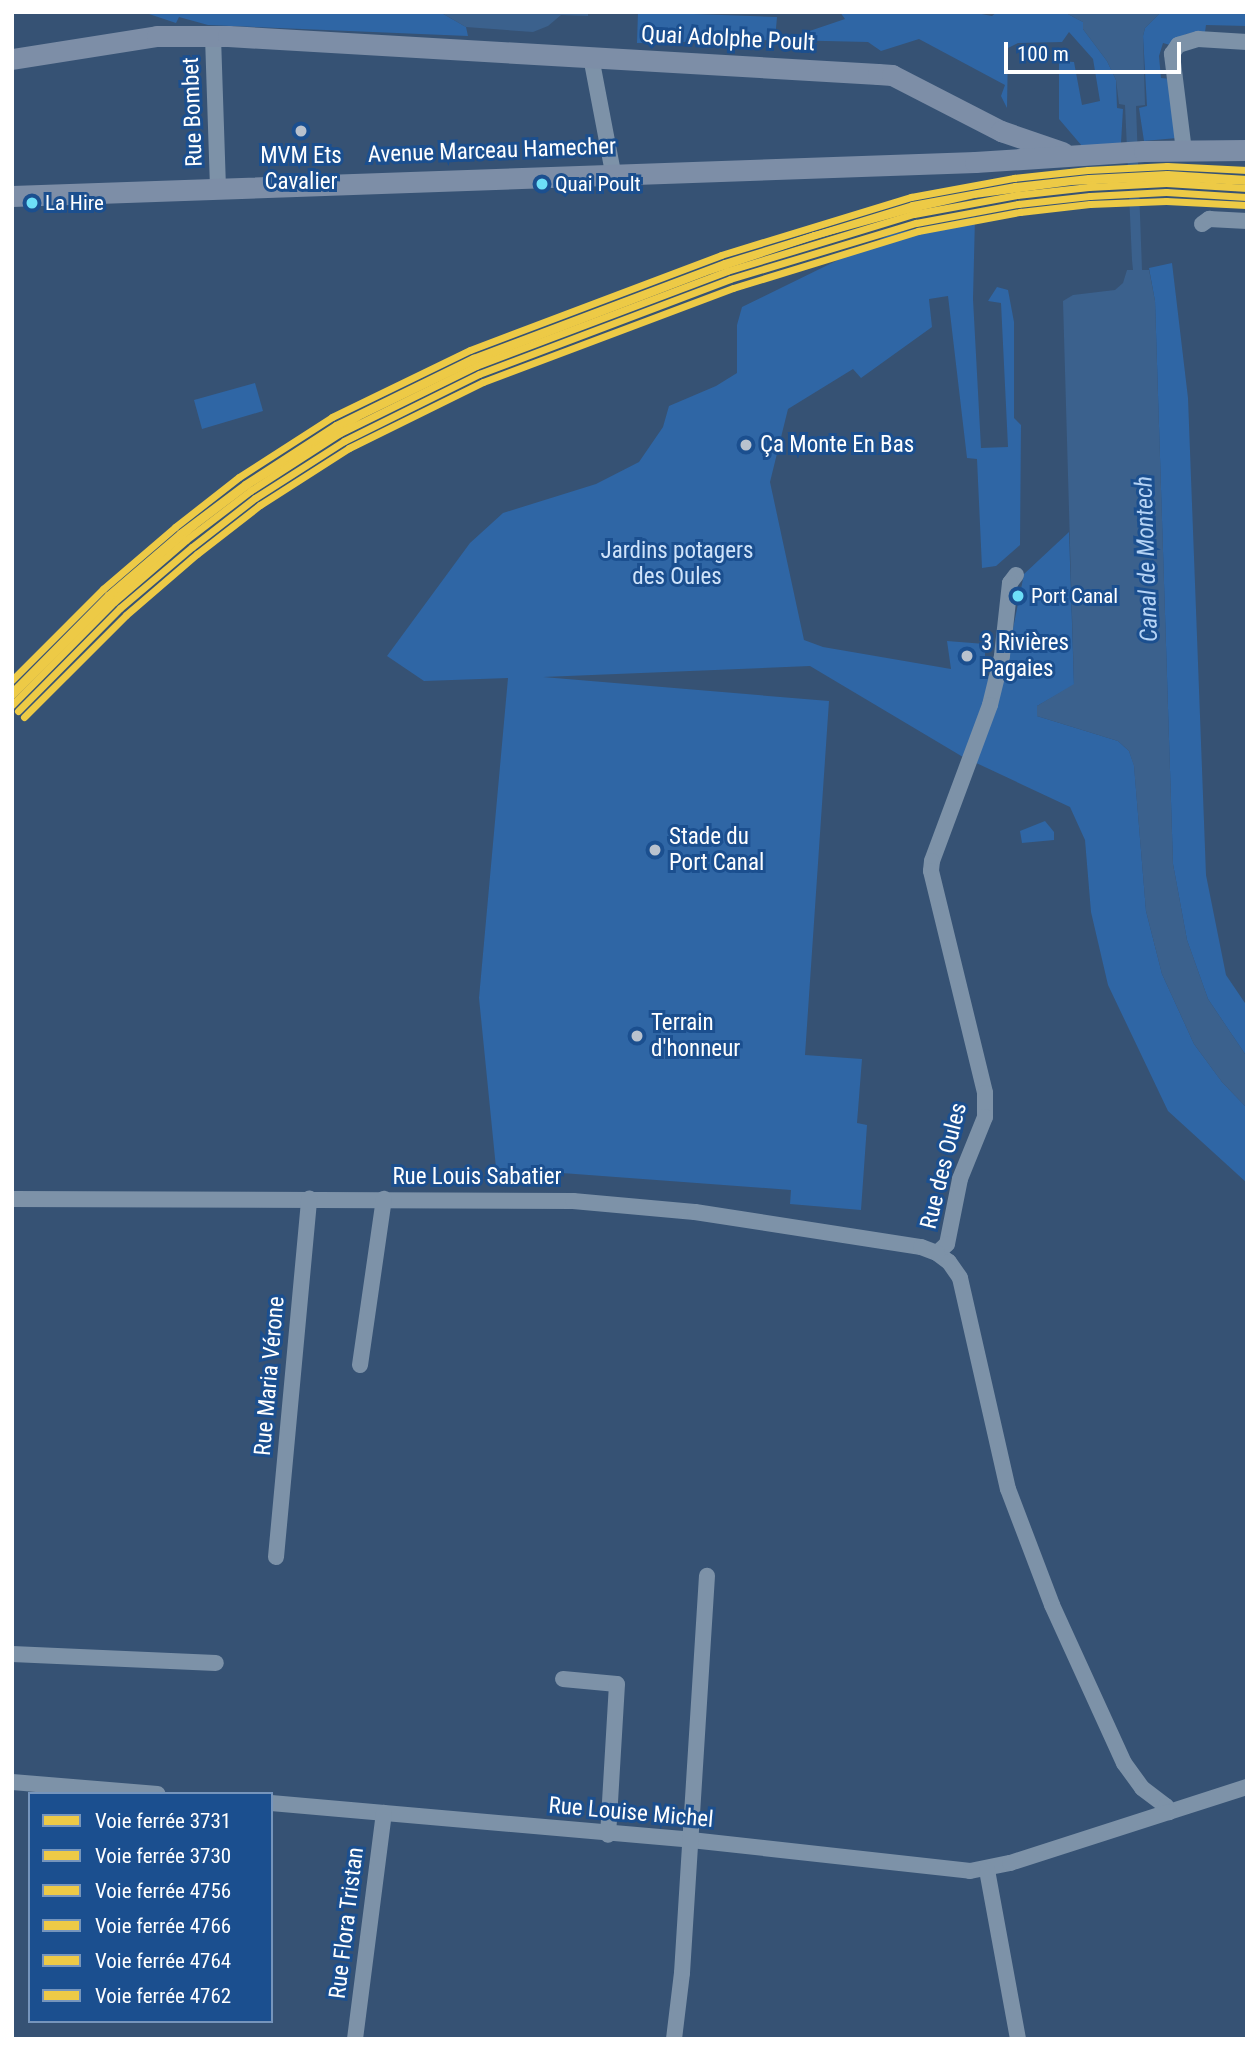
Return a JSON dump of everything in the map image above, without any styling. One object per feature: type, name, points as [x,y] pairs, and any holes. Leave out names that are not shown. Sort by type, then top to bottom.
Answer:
[{"type":"main road","name":"Quai Adolphe Poult","points":[[12,59],[157,36],[213,37],[892,75],[1042,147],[1088,157]]},
{"type":"main road","points":[[975,162],[994,156],[1001,139],[992,125]]},
{"type":"main road","points":[[1088,157],[1144,151],[1247,150]]},
{"type":"main road","name":"Avenue Marceau Hamecher","points":[[12,196],[613,172],[1088,157]]},
{"type":"street","name":"Rue Bombet","points":[[213,37],[218,187]]},
{"type":"street","points":[[1184,151],[1172,54],[1178,45],[1198,38],[1247,43]]},
{"type":"street","points":[[591,57],[613,172]]},
{"type":"street","points":[[1202,224],[1209,219],[1247,221]]},
{"type":"street","name":"Rue des Oules","points":[[1016,575],[1010,583],[1003,656],[990,705],[931,871],[985,1093],[985,1117],[960,1179],[947,1244],[937,1253],[949,1262],[960,1278],[1008,1489],[1052,1605],[1107,1731],[1124,1763],[1142,1788],[1166,1806],[1169,1812]]},
{"type":"street","name":"Rue Louis Sabatier","points":[[12,1199],[573,1201],[690,1211],[921,1247],[937,1253]]},
{"type":"street","name":"Rue Maria Vérone","points":[[276,1557],[309,1199]]},
{"type":"street","points":[[360,1366],[384,1199]]},
{"type":"street","points":[[674,2039],[682,1973],[707,1576]]},
{"type":"street","points":[[12,1654],[216,1663]]},
{"type":"street","points":[[563,1679],[617,1684],[608,1835]]},
{"type":"street","points":[[12,1782],[134,1792]]},
{"type":"street","points":[[1169,1812],[1247,1787]]},
{"type":"street","name":"Rue Louise Michel","points":[[273,1803],[608,1835],[691,1840],[970,1871],[987,1870],[1169,1812]]},
{"type":"street","name":"Rue Flora Tristan","points":[[355,2039],[384,1813]]},
{"type":"street","points":[[987,1870],[1018,2039]]},
{"type":"green space","points":[[143,12],[440,12],[466,27],[468,36],[208,25],[179,17],[176,23]]},
{"type":"green space","points":[[638,12],[777,17],[775,40],[637,43]]},
{"type":"green space","points":[[840,12],[971,12],[992,16],[997,12],[1066,13],[1083,22],[1083,29],[1107,61],[1116,80],[1117,108],[1123,109],[1121,143],[1082,146],[1059,119],[1059,61],[1074,62],[1082,105],[1100,101],[1093,59],[1069,32],[1062,42],[1018,43],[1008,48],[1007,108],[1001,96],[1005,85],[919,39],[881,51],[868,42],[783,40],[845,19]]},
{"type":"green space","points":[[1161,12],[1247,12],[1247,26],[1206,25],[1205,32],[1186,34],[1170,45],[1163,43],[1159,56],[1161,78],[1171,79],[1177,138],[1144,141],[1139,108],[1147,106],[1143,36],[1145,28]]},
{"type":"green space","name":"Jardins potagers des Oules","points":[[975,217],[973,299],[981,448],[1008,447],[1001,303],[988,301],[997,287],[1008,290],[1014,322],[1014,418],[1021,425],[1020,545],[996,566],[982,568],[977,459],[967,458],[948,296],[929,299],[932,327],[861,378],[853,369],[788,409],[770,482],[804,640],[823,647],[951,669],[947,641],[985,644],[985,675],[997,677],[968,760],[810,666],[543,677],[829,701],[805,1055],[862,1059],[857,1123],[867,1125],[861,1210],[790,1204],[791,1190],[496,1168],[479,998],[508,678],[424,681],[387,656],[470,543],[503,513],[596,484],[639,462],[663,427],[669,406],[716,386],[737,373],[737,325],[742,307],[891,234]]},
{"type":"green space","points":[[1172,263],[1188,398],[1206,875],[1226,975],[1247,1006],[1247,1057],[1208,999],[1187,940],[1173,864],[1155,301],[1149,268]]},
{"type":"green space","points":[[255,383],[263,411],[202,429],[194,400]]},
{"type":"green space","points":[[1069,532],[1074,685],[1037,706],[1037,716],[1118,741],[1129,751],[1134,765],[1146,911],[1162,974],[1194,1044],[1222,1082],[1247,1108],[1247,1183],[1168,1111],[1108,985],[1091,912],[1085,840],[1070,807],[972,761],[1006,663],[1024,574]]},
{"type":"green space","points":[[1045,821],[1054,832],[1054,840],[1022,843],[1020,831]]},
{"type":"water","points":[[440,12],[588,12],[588,16],[561,15],[548,26],[533,32],[466,27]]},
{"type":"water","name":"Canal de Montech","points":[[1019,12],[1161,12],[1145,28],[1145,105],[1136,106],[1142,270],[1149,270],[1155,301],[1173,864],[1187,940],[1208,999],[1247,1057],[1247,1108],[1222,1082],[1194,1044],[1162,974],[1146,911],[1134,766],[1129,751],[1118,741],[1037,716],[1037,706],[1074,684],[1063,301],[1073,295],[1115,290],[1123,283],[1127,270],[1133,270],[1125,105],[1119,104],[1116,80],[1107,61],[1083,29],[1083,22],[1066,13]]},
{"type":"pier","points":[[1142,167],[1143,194],[1126,195],[1124,168]]},
{"type":"rail line","name":"4762","points":[[12,680],[103,589],[239,477],[332,417],[470,350],[721,255],[911,197],[1014,178],[1088,170],[1167,166],[1247,170]]},
{"type":"rail line","name":"4766","points":[[12,692],[108,595],[180,533],[245,484],[336,425],[473,358],[724,263],[912,205],[1015,186],[1089,178],[1167,174],[1247,179]]},
{"type":"rail line","name":"3731","points":[[12,695],[115,593],[194,525],[248,484],[362,414],[472,361],[704,272],[814,235],[916,207],[974,194],[1071,181],[1164,177],[1247,181]]},
{"type":"rail line","name":"3730","points":[[12,705],[114,602],[186,540],[250,491],[340,433],[476,366],[727,271],[914,214],[1017,195],[1089,187],[1166,183],[1247,188]]},
{"type":"rail line","name":"4756","points":[[18,711],[120,608],[255,498],[344,441],[479,374],[730,279],[916,223],[1018,204],[1090,196],[1166,192],[1246,197]]},
{"type":"rail line","name":"4764","points":[[24,717],[126,615],[260,505],[349,448],[483,382],[733,288],[918,231],[1020,212],[1090,204],[1166,201],[1246,205]]},
{"type":"place","name":"MVM Ets Cavalier","points":[[301,131]]},
{"type":"place","name":"Quai Poult","points":[[542,184]]},
{"type":"place","name":"La Hire","points":[[32,203]]},
{"type":"place","name":"Ça Monte En Bas","points":[[746,445]]},
{"type":"place","name":"Port Canal","points":[[1018,596]]},
{"type":"place","name":"3 Rivières Pagaies","points":[[967,656]]},
{"type":"place","name":"Stade du Port Canal","points":[[655,850]]},
{"type":"place","name":"Terrain d'honneur","points":[[637,1036]]}]
